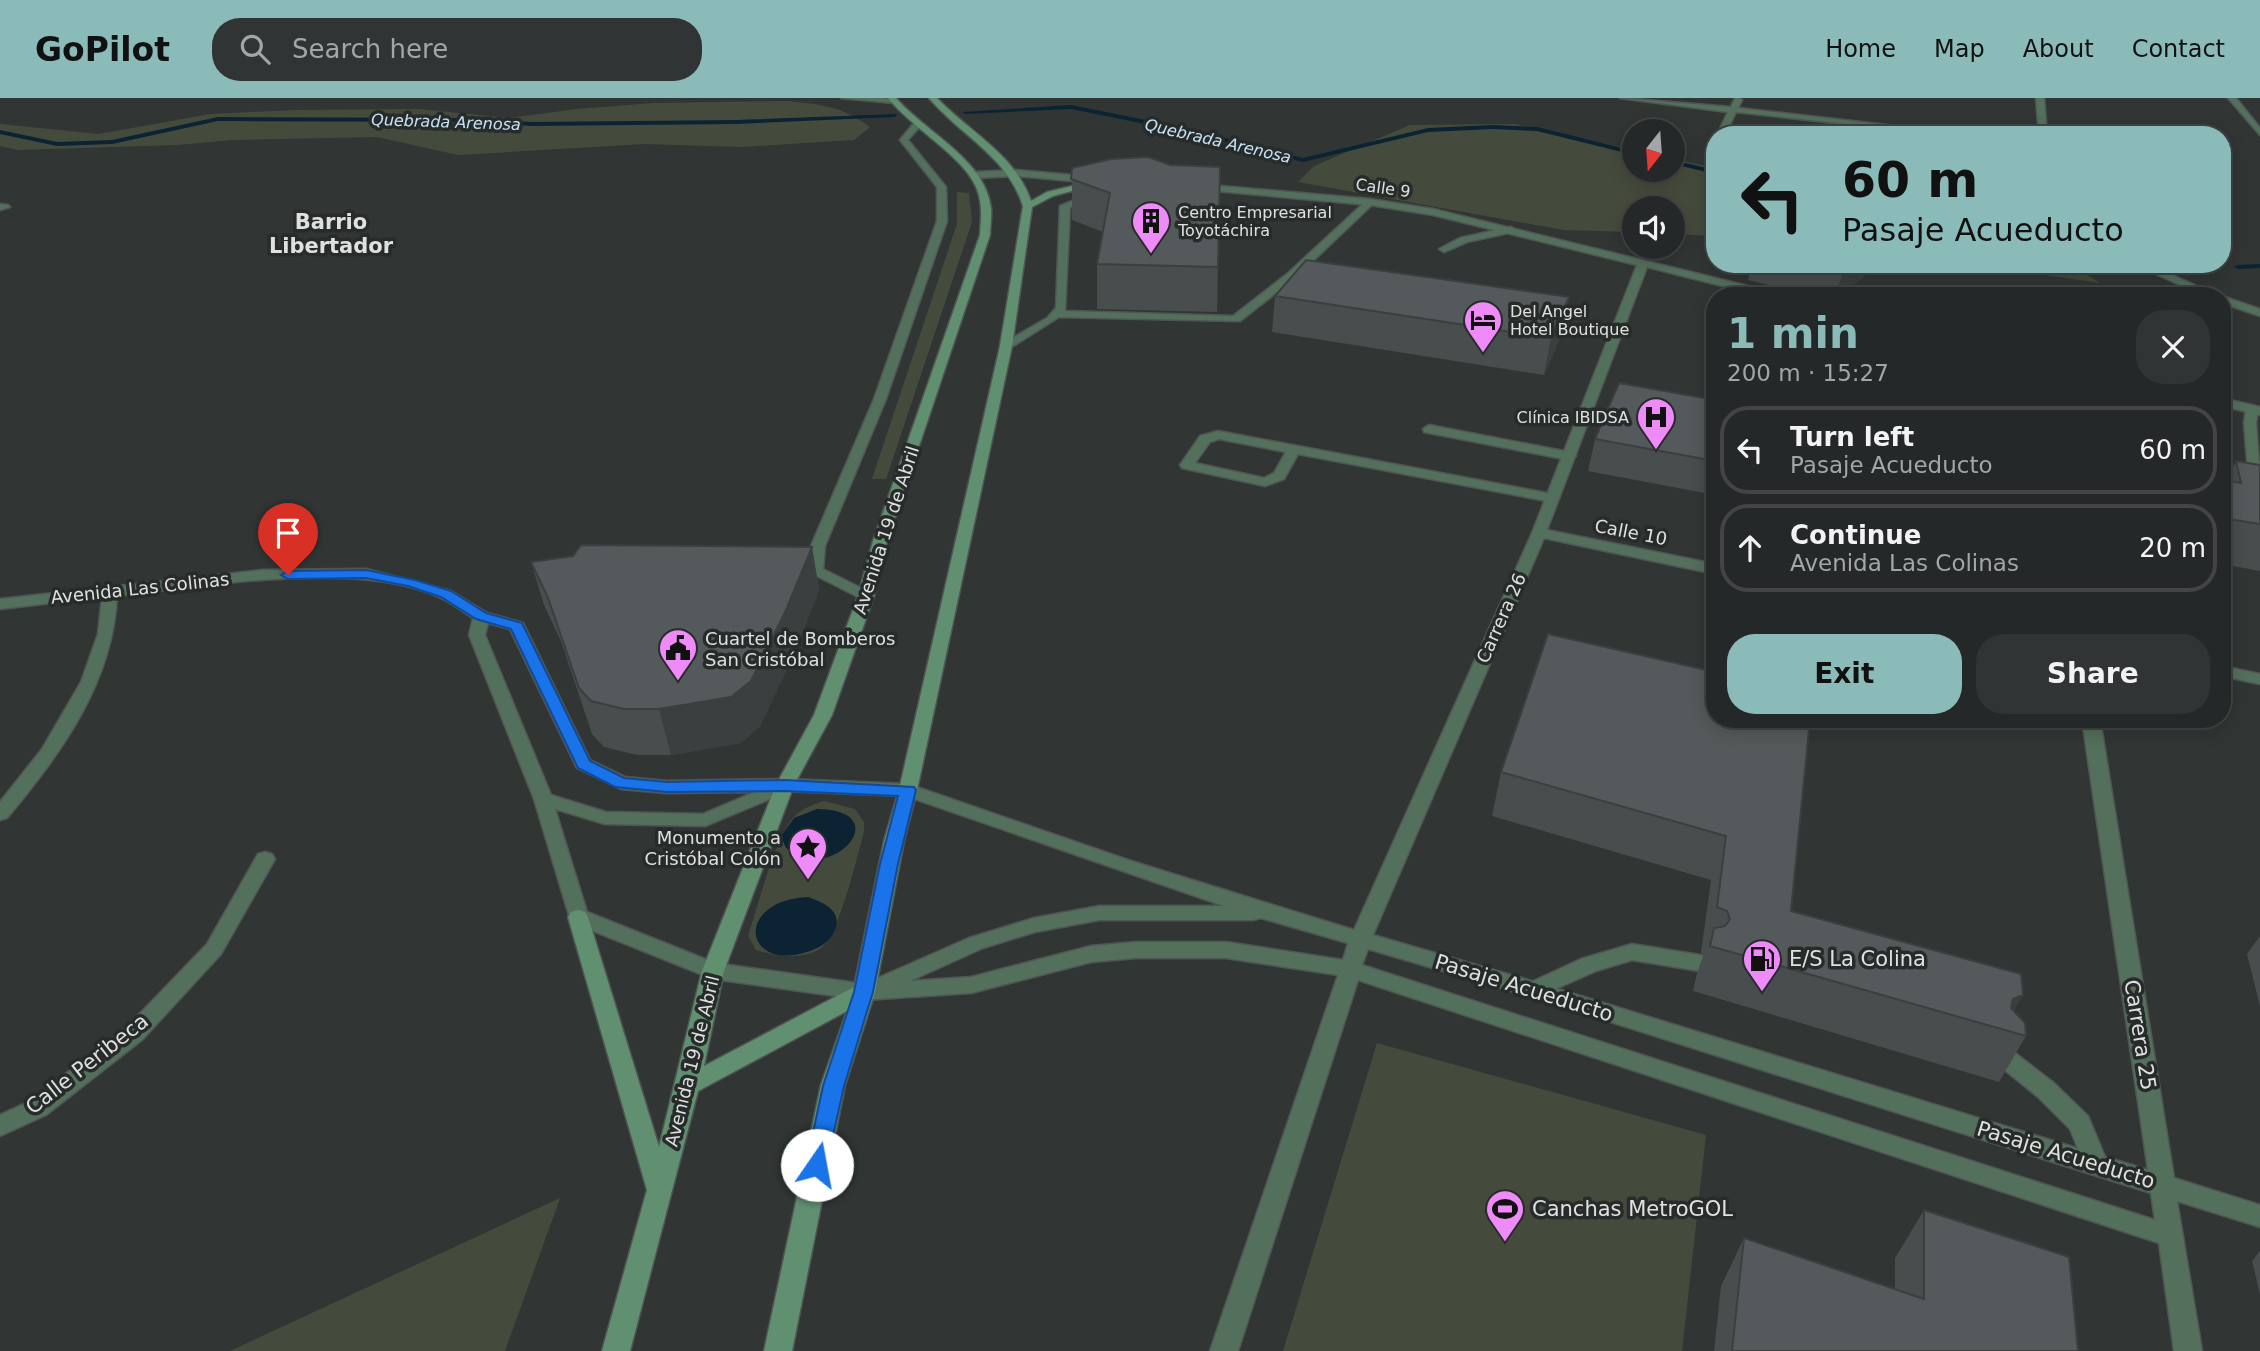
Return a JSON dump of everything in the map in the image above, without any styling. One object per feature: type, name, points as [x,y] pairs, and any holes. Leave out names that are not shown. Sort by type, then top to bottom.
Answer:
[{"type":"main road","points":[[778,1351],[834,1086],[864,992],[879,910],[1006,346],[1028,206],[1025,191],[1015,173],[933,98]]},
{"type":"main road","name":"Avenida 19 de Abril","points":[[615,1351],[688,1085],[713,971],[785,785],[823,715],[866,596],[880,541],[985,235],[989,213],[986,194],[976,175],[917,125],[893,100]]},
{"type":"main road","points":[[1028,206],[1050,194],[1109,180]]},
{"type":"main road","points":[[578,917],[660,1191]]},
{"type":"main road","points":[[688,1085],[864,992]]},
{"type":"street","points":[[845,98],[893,100]]},
{"type":"street","points":[[1624,98],[1888,126]]},
{"type":"street","points":[[1725,126],[1739,98]]},
{"type":"street","points":[[2040,98],[2042,126]]},
{"type":"street","points":[[2232,98],[2260,133]]},
{"type":"street","points":[[866,596],[809,571],[880,399],[942,221],[943,191],[937,178],[904,140],[917,125]]},
{"type":"street","points":[[976,175],[1015,173],[1109,180]]},
{"type":"street","name":"Calle 9","points":[[1188,187],[1370,202],[1433,212],[1739,287]]},
{"type":"street","points":[[1006,346],[1051,320],[1061,309],[1065,206],[1108,193]]},
{"type":"street","points":[[1056,314],[1236,319],[1291,276],[1370,202]]},
{"type":"street","points":[[1444,249],[1464,240],[1510,230]]},
{"type":"street","name":"Carrera 26","points":[[1224,1351],[1360,940],[1539,533],[1643,264]]},
{"type":"street","points":[[2160,273],[2193,287]]},
{"type":"street","points":[[2231,302],[2260,313]]},
{"type":"street","points":[[2231,404],[2256,410],[2250,423],[2255,472]]},
{"type":"street","points":[[1429,429],[1569,456]]},
{"type":"street","points":[[1294,449],[1279,476],[1265,482],[1187,466],[1205,439],[1218,435],[1294,449],[1552,498]]},
{"type":"street","name":"Calle 10","points":[[1539,533],[1706,567]]},
{"type":"street","name":"Avenida Las Colinas","points":[[0,604],[262,575],[366,574],[410,583],[446,594],[481,616],[517,626],[583,765],[621,783],[667,787],[785,785]]},
{"type":"street","points":[[0,814],[30,780],[87,688],[106,634],[110,591]]},
{"type":"street","points":[[481,616],[477,635],[543,799],[578,917],[713,971],[864,992],[971,985],[1091,954],[1136,950],[1226,950],[1349,969],[2171,1236]]},
{"type":"street","points":[[2231,673],[2260,679]]},
{"type":"street","name":"Carrera 25","points":[[2092,728],[2188,1351]]},
{"type":"street","points":[[543,799],[605,818],[705,820],[785,785]]},
{"type":"street","name":"Pasaje Acueducto","points":[[785,785],[908,790],[1124,866],[1270,913],[1535,990],[2260,1216]]},
{"type":"street","name":"Calle Peribeca","points":[[0,1126],[38,1108],[135,1033],[214,949],[265,859]]},
{"type":"street","points":[[864,992],[976,943],[1034,925],[1099,913],[1270,913]]},
{"type":"street","points":[[1535,990],[1589,965],[1632,952],[1700,963]]},
{"type":"street","points":[[1998,1052],[2046,1090],[2080,1123],[2096,1164]]},
{"type":"green space","points":[[788,101],[822,105],[841,111],[870,127],[854,140],[742,147],[644,144],[458,155],[377,137],[233,140],[176,145],[18,150],[0,146],[0,124],[99,134],[210,114],[419,109],[509,118],[654,103]]},
{"type":"green space","points":[[1514,124],[1622,147],[1622,182],[1685,182],[1685,162],[1706,166],[1706,236],[1685,235],[1685,196],[1622,196],[1622,232],[1564,230],[1298,182],[1314,166],[1410,125]]},
{"type":"green space","points":[[957,192],[969,193],[972,222],[886,479],[872,479],[957,224]]},
{"type":"green space","points":[[2033,273],[2084,273],[2100,283]]},
{"type":"green space","points":[[824,801],[855,809],[864,822],[864,832],[852,876],[834,929],[820,949],[805,955],[780,955],[756,950],[748,936],[785,829],[795,816],[806,808]]},
{"type":"green space","name":"Canchas MetroGOL","points":[[1377,1043],[1706,1135],[1682,1351],[1283,1351]]},
{"type":"green space","points":[[560,1198],[505,1351],[230,1351]]},
{"type":"water","points":[[817,809],[840,812],[852,820],[855,830],[852,840],[829,857],[813,859],[788,850],[782,835],[794,818]]},
{"type":"water","points":[[808,897],[827,906],[835,915],[836,927],[828,941],[811,951],[786,956],[770,952],[760,944],[756,933],[758,921],[767,910],[784,901]]},
{"type":"building","points":[[1148,157],[1170,165],[1220,167],[1218,267],[1097,264],[1110,193],[1071,179],[1072,168],[1111,159]]},
{"type":"building","points":[[1306,260],[1569,297],[1551,338],[1275,296]]},
{"type":"building","points":[[1619,383],[1706,398],[1706,459],[1595,439]]},
{"type":"building","points":[[2236,461],[2260,465],[2260,524],[2231,519],[2231,481],[2241,483]]},
{"type":"building","name":"Cuartel de Bomberos San Cristóbal","points":[[581,545],[812,547],[786,610],[751,681],[731,697],[659,709],[624,709],[591,701],[579,688],[548,598],[531,562],[573,556]]},
{"type":"building","points":[[1548,634],[1706,670],[1706,728],[1809,728],[1791,911],[2021,974],[2023,995],[2013,999],[2011,1008],[2025,1023],[2026,1036],[1710,946],[1714,928],[1725,926],[1730,919],[1727,911],[1717,907],[1726,836],[1501,772]]},
{"type":"building","points":[[1924,1210],[2069,1257],[2078,1351],[1732,1351],[1744,1238],[1924,1299]]},
{"type":"waterway","name":"Quebrada Arenosa","points":[[965,112],[1071,107],[1190,131],[1303,160],[1428,130],[1493,127],[1537,129],[1622,150]]},
{"type":"waterway","name":"Quebrada Arenosa","points":[[0,132],[57,144],[112,142],[218,119],[477,120],[531,124],[736,122],[895,115]]},
{"type":"waterway","name":"Quebrada Arenosa","points":[[1685,165],[1706,170]]},
{"type":"waterway","name":"Quebrada Arenosa","points":[[2238,267],[2260,266]]},
{"type":"place","name":"Centro Empresarial Toyotáchira","points":[[1151,255]]},
{"type":"place","name":"Del Angel Hotel Boutique","points":[[1483,354]]},
{"type":"place","name":"Clínica IBIDSA","points":[[1656,451]]},
{"type":"place","name":"Cuartel de Bomberos San Cristóbal","points":[[678,682]]},
{"type":"place","name":"Monumento a Cristóbal Colón","points":[[808,881]]},
{"type":"place","name":"E/S La Colina","points":[[1762,993]]},
{"type":"place","name":"Canchas MetroGOL","points":[[1505,1243]]},
{"type":"district","name":"Barrio Libertador","points":[[331,234]]},
{"type":"route","points":[[288,575],[366,574],[410,583],[446,594],[481,616],[517,626],[583,765],[621,783],[667,787],[785,785],[908,790],[894,841],[864,992],[834,1086],[817,1165]]}]
